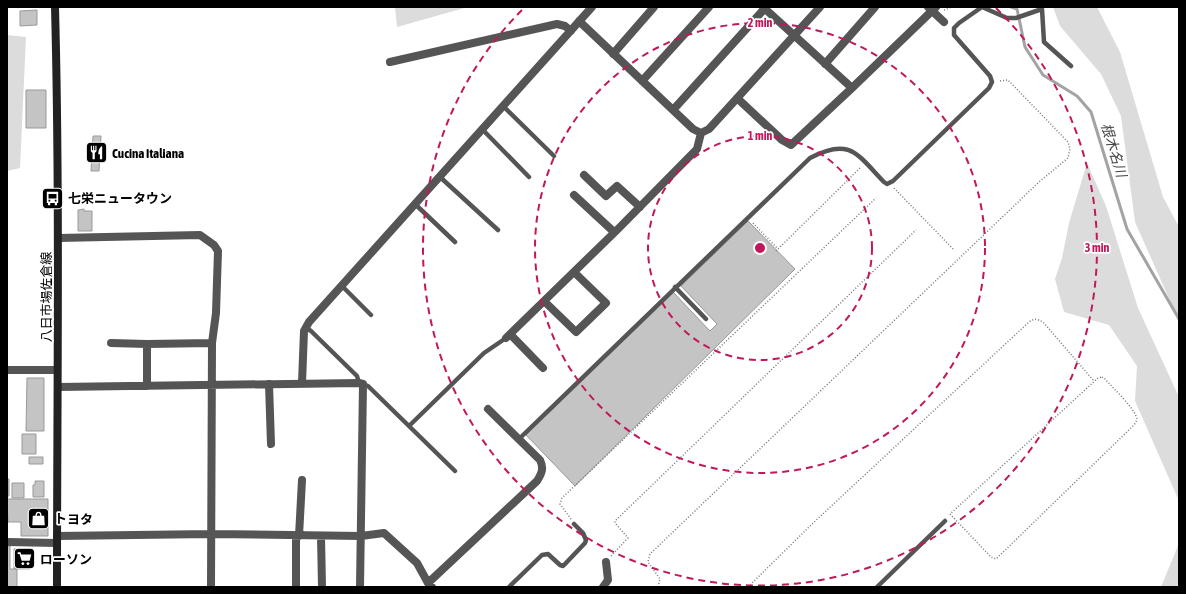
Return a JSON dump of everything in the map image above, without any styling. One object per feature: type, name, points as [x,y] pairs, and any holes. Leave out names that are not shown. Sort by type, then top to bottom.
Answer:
[{"type":"main road","name":"八日市場佐倉線","points":[[55,7],[58,238],[57,587]]},
{"type":"street","points":[[302,383],[304,331],[309,322],[592,7]]},
{"type":"street","points":[[613,54],[654,7]]},
{"type":"street","points":[[642,81],[709,7]]},
{"type":"street","points":[[673,110],[764,7],[852,88]]},
{"type":"street","points":[[543,368],[508,336],[697,149],[701,133],[709,129],[820,7]]},
{"type":"street","points":[[825,64],[875,7]]},
{"type":"street","points":[[737,98],[782,140],[791,145],[852,88],[932,8],[944,22]]},
{"type":"street","points":[[579,22],[693,129],[701,133]]},
{"type":"street","points":[[390,62],[557,24],[565,26],[571,31]]},
{"type":"street","points":[[584,175],[606,196],[617,186],[640,207]]},
{"type":"street","points":[[574,195],[614,232]]},
{"type":"street","points":[[58,238],[200,234],[205,237],[218,251],[216,313],[212,343],[211,386],[211,587]]},
{"type":"street","points":[[544,301],[576,332],[601,308],[606,303],[574,272]]},
{"type":"street","points":[[111,343],[212,343]]},
{"type":"street","points":[[147,344],[147,386]]},
{"type":"street","points":[[7,370],[57,370]]},
{"type":"street","points":[[58,387],[361,383],[360,587]]},
{"type":"street","points":[[269,384],[271,444]]},
{"type":"street","points":[[7,542],[212,534],[361,536],[384,534],[416,563],[430,585],[537,481],[542,473],[543,465],[540,460],[488,409]]},
{"type":"street","points":[[296,587],[302,480]]},
{"type":"street","points":[[321,536],[322,587]]},
{"type":"street","points":[[603,587],[608,580],[606,562]]},
{"type":"lane","points":[[519,438],[805,162],[819,153],[836,148],[848,149],[855,153],[884,182],[890,184],[989,88],[992,82],[990,76],[954,35],[954,28],[959,23],[982,7],[1007,18],[1019,17],[1042,9],[1044,42],[1071,66]]},
{"type":"lane","points":[[503,106],[554,156]]},
{"type":"lane","points":[[482,129],[529,176]]},
{"type":"lane","points":[[440,176],[498,230]]},
{"type":"lane","points":[[415,204],[455,242]]},
{"type":"lane","points":[[342,286],[371,315]]},
{"type":"lane","points":[[675,287],[706,319]]},
{"type":"lane","points":[[306,328],[357,376],[361,383],[368,386],[455,471]]},
{"type":"lane","points":[[409,426],[484,353],[508,336]]},
{"type":"lane","points":[[878,587],[945,521]]},
{"type":"lane","points":[[509,587],[542,555],[548,554],[563,566],[585,543],[586,540],[583,533],[574,524]]},
{"type":"path","points":[[658,587],[660,579],[648,562],[650,554],[1039,182],[1068,158],[1070,149],[1068,142],[1011,82],[1005,79],[992,82]]},
{"type":"path","points":[[747,218],[777,250],[865,163]]},
{"type":"path","points":[[890,184],[954,250]]},
{"type":"path","points":[[574,524],[560,504],[562,498],[876,198]]},
{"type":"path","points":[[606,562],[628,538],[615,523],[615,521],[916,230]]},
{"type":"path","points":[[748,587],[1028,322],[1037,319],[1043,322],[1094,381]]},
{"type":"path","points":[[1102,377],[1105,379],[1128,404],[1137,420],[1134,425],[996,560],[991,557],[950,514],[1094,381],[1102,377]]},
{"type":"shaded area","points":[[395,7],[468,7],[397,27]]},
{"type":"shaded area","points":[[1053,7],[1097,7],[1120,52],[1163,197],[1179,227],[1179,321],[1135,222],[1121,116],[1101,74],[1060,26]]},
{"type":"shaded area","points":[[7,35],[26,37],[20,168],[7,171]]},
{"type":"shaded area","points":[[1087,163],[1106,206],[1138,308],[1179,397],[1179,501],[1135,401],[1137,366],[1109,325],[1064,312],[1055,279],[1062,258],[1069,223]]},
{"type":"shaded area","points":[[1179,543],[1179,587],[1161,587]]},
{"type":"building","points":[[37,10],[37,25],[20,26],[20,11]]},
{"type":"building","points":[[26,90],[46,90],[46,128],[26,128]]},
{"type":"building","points":[[93,136],[101,136],[99,171],[91,171]]},
{"type":"building","points":[[84,209],[84,211],[92,211],[92,231],[78,231],[78,210]]},
{"type":"building","points":[[748,221],[795,269],[575,486],[526,435],[673,292],[710,331],[717,324],[681,286]]},
{"type":"building","points":[[27,378],[44,378],[44,431],[26,431]]},
{"type":"building","points":[[22,434],[36,434],[36,454],[22,454]]},
{"type":"building","points":[[29,457],[43,457],[43,464],[29,464]]},
{"type":"building","points":[[7,479],[9,479],[9,496],[7,496]]},
{"type":"building","points":[[35,481],[44,481],[44,497],[33,497],[33,485],[35,485]]},
{"type":"building","points":[[12,483],[24,483],[24,498],[12,498]]},
{"type":"building","points":[[7,499],[48,499],[48,536],[21,536],[21,522],[8,522]]},
{"type":"building","points":[[7,546],[10,546],[10,569],[17,569],[17,587],[7,587]]},
{"type":"building","points":[[14,549],[30,549],[30,569],[14,569]]},
{"type":"waterway","name":"根木名川","points":[[1011,7],[1017,9],[1025,47],[1043,75],[1077,96],[1091,112],[1127,229],[1179,319]]},
{"type":"place","name":"Cucina Italiana","points":[[96,153]]},
{"type":"place","name":"七栄ニュータウン","points":[[52,198]]},
{"type":"place","name":"トヨタ","points":[[39,519]]},
{"type":"place","name":"ローソン","points":[[25,559]]}]
